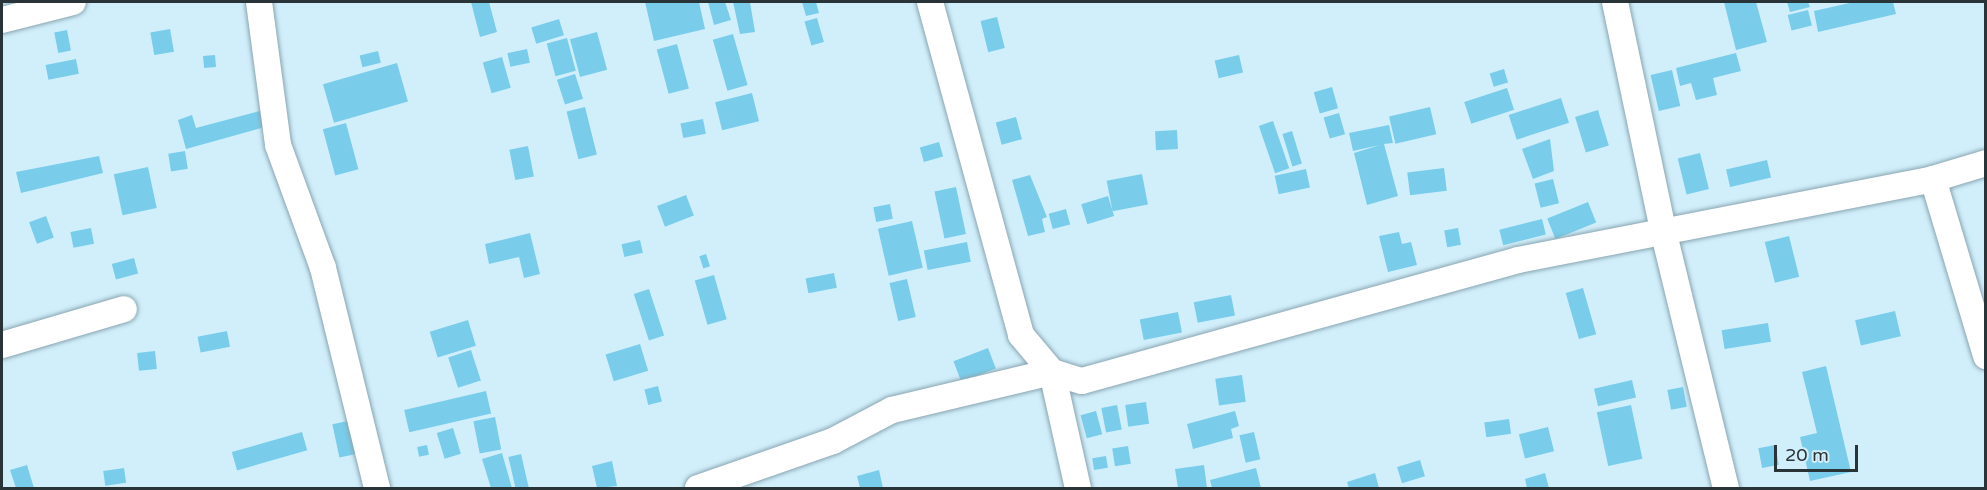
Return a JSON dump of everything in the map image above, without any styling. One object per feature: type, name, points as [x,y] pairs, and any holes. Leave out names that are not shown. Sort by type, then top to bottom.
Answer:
[{"type":"street","points":[[2,20],[73,2]]},
{"type":"street","points":[[259,2],[279,145],[323,268],[377,489]]},
{"type":"street","points":[[930,2],[1021,335],[1052,372],[1078,489]]},
{"type":"street","points":[[1615,2],[1663,230],[1726,489]]},
{"type":"street","points":[[698,489],[833,441],[892,410],[1052,372],[1082,381],[1518,260],[1933,179],[1986,163]]},
{"type":"street","points":[[1933,179],[1986,356]]},
{"type":"street","points":[[2,345],[124,309]]},
{"type":"building","points":[[471,2],[489,2],[497,32],[480,37]]},
{"type":"building","points":[[645,2],[699,2],[705,29],[654,41]]},
{"type":"building","points":[[708,2],[725,2],[731,20],[714,25]]},
{"type":"building","points":[[733,2],[750,2],[755,32],[740,34]]},
{"type":"building","points":[[802,2],[816,2],[819,13],[806,16]]},
{"type":"building","points":[[1724,2],[1756,2],[1767,42],[1736,50]]},
{"type":"building","points":[[1787,2],[1808,2],[1810,7],[1790,12]]},
{"type":"building","points":[[1854,2],[1893,2],[1896,14],[1818,32],[1814,11]]},
{"type":"building","points":[[1808,10],[1812,26],[1791,31],[1788,15]]},
{"type":"building","points":[[997,17],[1005,48],[988,52],[981,21]]},
{"type":"building","points":[[817,18],[824,42],[811,46],[805,22]]},
{"type":"building","points":[[559,19],[564,35],[536,44],[531,27]]},
{"type":"building","points":[[170,29],[174,52],[154,55],[150,32]]},
{"type":"building","points":[[67,30],[71,51],[58,53],[54,32]]},
{"type":"building","points":[[597,32],[607,70],[580,77],[570,39]]},
{"type":"building","points":[[733,34],[748,85],[727,91],[713,40]]},
{"type":"building","points":[[567,38],[576,71],[556,76],[547,43]]},
{"type":"building","points":[[677,44],[689,88],[669,94],[657,49]]},
{"type":"building","points":[[527,49],[530,63],[510,67],[507,53]]},
{"type":"building","points":[[378,51],[381,63],[362,67],[360,56]]},
{"type":"building","points":[[1736,53],[1741,71],[1713,78],[1717,95],[1696,100],[1691,83],[1680,86],[1676,68]]},
{"type":"building","points":[[215,55],[216,67],[204,68],[203,56]]},
{"type":"building","points":[[1239,55],[1243,73],[1219,78],[1215,61]]},
{"type":"building","points":[[502,57],[511,88],[492,93],[483,63]]},
{"type":"building","points":[[76,59],[79,74],[48,80],[46,65]]},
{"type":"building","points":[[397,63],[408,101],[334,123],[323,84]]},
{"type":"building","points":[[1504,69],[1508,82],[1494,87],[1490,73]]},
{"type":"building","points":[[1672,70],[1680,106],[1659,111],[1651,75]]},
{"type":"building","points":[[575,74],[583,99],[565,105],[557,80]]},
{"type":"building","points":[[1332,87],[1338,108],[1320,113],[1314,92]]},
{"type":"building","points":[[1507,88],[1514,110],[1471,124],[1464,102]]},
{"type":"building","points":[[752,93],[759,121],[722,130],[715,102]]},
{"type":"building","points":[[1561,98],[1569,123],[1517,140],[1509,115]]},
{"type":"building","points":[[585,107],[597,155],[578,159],[567,112]]},
{"type":"building","points":[[1430,107],[1436,134],[1395,144],[1389,116]]},
{"type":"building","points":[[1598,110],[1609,145],[1586,152],[1575,117]]},
{"type":"building","points":[[260,111],[265,127],[186,149],[178,120],[192,115],[196,128]]},
{"type":"building","points":[[1339,113],[1345,134],[1330,139],[1324,117]]},
{"type":"building","points":[[1016,117],[1022,139],[1002,145],[996,122]]},
{"type":"building","points":[[703,119],[706,134],[683,138],[680,123]]},
{"type":"building","points":[[1273,121],[1289,168],[1275,173],[1259,126]]},
{"type":"building","points":[[346,123],[358,169],[335,176],[323,129]]},
{"type":"building","points":[[1389,125],[1393,143],[1384,144],[1398,196],[1367,205],[1354,153],[1380,145],[1353,151],[1349,133]]},
{"type":"building","points":[[1177,130],[1178,149],[1156,150],[1155,131]]},
{"type":"building","points":[[1292,131],[1302,164],[1292,166],[1282,134]]},
{"type":"building","points":[[1550,139],[1554,171],[1533,179],[1522,149]]},
{"type":"building","points":[[939,142],[943,156],[924,162],[920,148]]},
{"type":"building","points":[[528,146],[534,176],[515,180],[509,150]]},
{"type":"building","points":[[185,151],[188,169],[171,171],[168,154]]},
{"type":"building","points":[[1700,153],[1709,189],[1687,194],[1678,159]]},
{"type":"building","points":[[99,156],[103,173],[21,193],[16,172]]},
{"type":"building","points":[[1767,160],[1771,178],[1730,187],[1726,169]]},
{"type":"building","points":[[148,167],[157,208],[122,215],[114,174]]},
{"type":"building","points":[[1444,168],[1447,191],[1410,195],[1407,173]]},
{"type":"building","points":[[1306,169],[1310,188],[1279,194],[1275,176]]},
{"type":"building","points":[[1142,174],[1148,204],[1113,211],[1107,181]]},
{"type":"building","points":[[1030,175],[1047,217],[1042,219],[1045,232],[1028,236],[1012,180]]},
{"type":"building","points":[[1553,179],[1559,203],[1541,208],[1535,184]]},
{"type":"building","points":[[956,187],[966,234],[944,239],[934,192]]},
{"type":"building","points":[[686,195],[694,216],[665,227],[657,206]]},
{"type":"building","points":[[1108,196],[1114,216],[1087,224],[1081,204]]},
{"type":"building","points":[[1588,202],[1596,222],[1555,239],[1547,218]]},
{"type":"building","points":[[890,204],[893,219],[876,222],[873,207]]},
{"type":"building","points":[[1066,209],[1070,224],[1053,229],[1049,214]]},
{"type":"building","points":[[46,216],[54,238],[37,244],[29,222]]},
{"type":"building","points":[[1542,219],[1546,235],[1503,245],[1499,230]]},
{"type":"building","points":[[912,221],[923,268],[889,276],[878,229]]},
{"type":"building","points":[[91,228],[94,244],[73,248],[70,232]]},
{"type":"building","points":[[1458,228],[1461,245],[1447,247],[1444,230]]},
{"type":"building","points":[[1399,232],[1402,244],[1411,242],[1417,265],[1388,272],[1379,236]]},
{"type":"building","points":[[530,233],[540,274],[524,278],[519,257],[489,264],[485,244]]},
{"type":"building","points":[[1789,236],[1799,277],[1775,283],[1765,242]]},
{"type":"building","points":[[640,240],[643,253],[624,257],[621,244]]},
{"type":"building","points":[[967,242],[971,262],[928,270],[924,250]]},
{"type":"building","points":[[706,254],[710,266],[703,269],[699,256]]},
{"type":"building","points":[[134,258],[138,273],[116,279],[112,264]]},
{"type":"building","points":[[834,273],[837,288],[808,293],[806,279]]},
{"type":"building","points":[[714,275],[727,319],[707,325],[695,281]]},
{"type":"building","points":[[907,279],[916,317],[898,321],[889,283]]},
{"type":"building","points":[[1583,288],[1596,334],[1579,339],[1566,293]]},
{"type":"building","points":[[649,289],[664,336],[649,341],[634,294]]},
{"type":"building","points":[[1231,295],[1235,316],[1198,323],[1194,302]]},
{"type":"building","points":[[1895,311],[1901,336],[1861,346],[1855,320]]},
{"type":"building","points":[[1178,312],[1182,333],[1144,340],[1140,319]]},
{"type":"building","points":[[468,320],[476,346],[438,358],[430,332]]},
{"type":"building","points":[[1768,323],[1771,342],[1725,349],[1722,330]]},
{"type":"building","points":[[227,331],[230,347],[201,352],[198,337]]},
{"type":"building","points":[[640,344],[648,371],[614,381],[606,355]]},
{"type":"building","points":[[988,348],[996,369],[961,382],[953,361]]},
{"type":"building","points":[[471,350],[481,380],[458,388],[448,357]]},
{"type":"building","points":[[155,351],[157,369],[139,371],[137,353]]},
{"type":"building","points":[[1826,366],[1851,472],[1810,481],[1800,437],[1817,433],[1802,372]]},
{"type":"building","points":[[1242,375],[1246,402],[1219,405],[1215,379]]},
{"type":"building","points":[[1632,380],[1636,398],[1598,406],[1594,389]]},
{"type":"building","points":[[658,386],[662,402],[648,405],[644,389]]},
{"type":"building","points":[[1683,387],[1687,407],[1671,410],[1667,390]]},
{"type":"building","points":[[486,391],[491,413],[409,432],[404,410]]},
{"type":"building","points":[[1146,402],[1149,424],[1128,427],[1125,405]]},
{"type":"building","points":[[1117,405],[1122,430],[1106,433],[1101,408]]},
{"type":"building","points":[[1631,405],[1642,459],[1608,466],[1597,412]]},
{"type":"building","points":[[1096,411],[1102,434],[1087,438],[1081,415]]},
{"type":"building","points":[[1235,411],[1239,426],[1231,429],[1233,438],[1193,449],[1187,424]]},
{"type":"building","points":[[495,417],[501,449],[480,454],[473,421]]},
{"type":"building","points":[[1509,419],[1511,434],[1486,437],[1484,422]]},
{"type":"building","points":[[348,421],[355,454],[339,458],[332,424]]},
{"type":"building","points":[[1548,427],[1554,451],[1525,459],[1519,434]]},
{"type":"building","points":[[453,428],[461,454],[445,459],[437,433]]},
{"type":"building","points":[[302,432],[307,450],[237,470],[232,452]]},
{"type":"building","points":[[1254,432],[1260,459],[1246,463],[1239,435]]},
{"type":"building","points":[[427,445],[429,455],[419,457],[417,447]]},
{"type":"building","points":[[1775,445],[1779,465],[1762,468],[1758,448]]},
{"type":"building","points":[[1128,446],[1131,464],[1115,466],[1112,449]]},
{"type":"building","points":[[502,453],[512,488],[491,488],[482,459]]},
{"type":"building","points":[[521,454],[529,488],[516,488],[508,457]]},
{"type":"building","points":[[1106,456],[1108,468],[1094,470],[1092,458]]},
{"type":"building","points":[[1420,460],[1425,476],[1402,483],[1397,467]]},
{"type":"building","points":[[612,461],[617,486],[597,488],[592,466]]},
{"type":"building","points":[[27,465],[34,488],[16,488],[10,470]]},
{"type":"building","points":[[1204,465],[1207,488],[1178,488],[1175,469]]},
{"type":"building","points":[[124,468],[126,483],[105,486],[103,471]]},
{"type":"building","points":[[1256,468],[1261,488],[1212,488],[1210,480]]},
{"type":"building","points":[[879,470],[883,488],[860,488],[857,476]]},
{"type":"building","points":[[1375,473],[1379,488],[1349,488],[1347,482]]},
{"type":"building","points":[[1545,473],[1549,488],[1527,488],[1525,479]]}]
